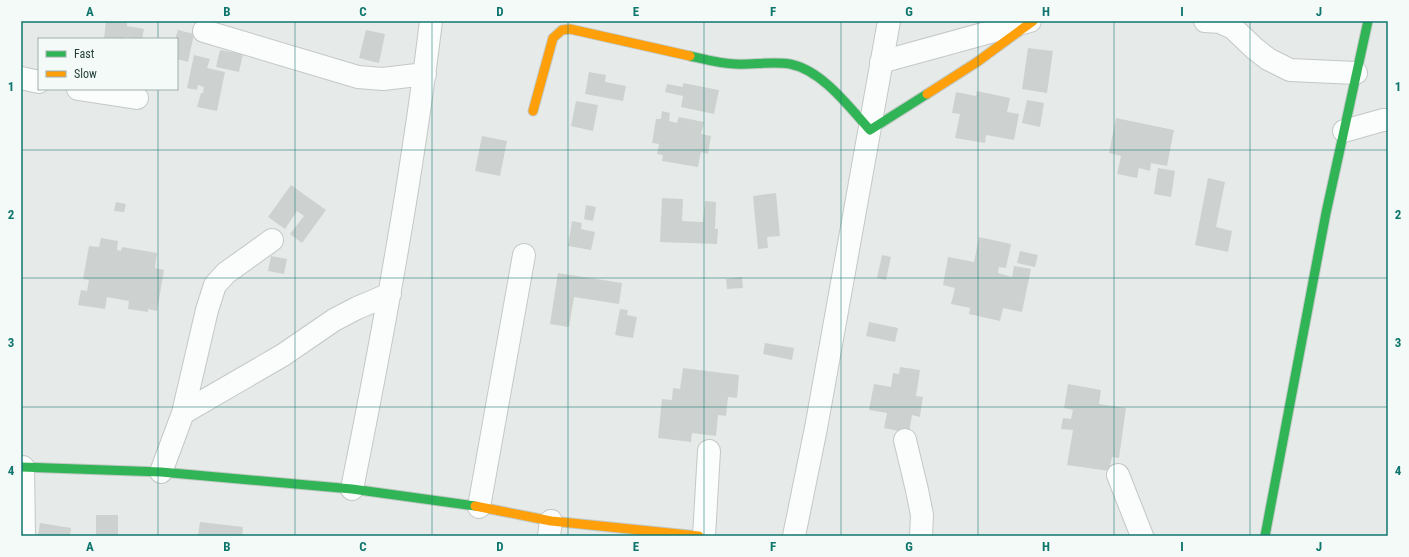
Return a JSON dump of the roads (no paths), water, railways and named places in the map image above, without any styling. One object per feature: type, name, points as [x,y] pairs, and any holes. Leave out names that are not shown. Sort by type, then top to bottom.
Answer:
[{"type":"street","points":[[352,489],[390,294],[425,74],[431,21]]},
{"type":"street","points":[[794,536],[816,428],[889,21]]},
{"type":"street","points":[[881,62],[1032,21]]},
{"type":"street","points":[[870,130],[977,62],[1032,21]]},
{"type":"street","points":[[1205,21],[1220,22],[1233,28],[1268,59],[1290,70],[1356,73]]},
{"type":"street","points":[[1265,536],[1312,277],[1368,21]]},
{"type":"street","points":[[533,111],[553,38],[562,30],[570,29],[726,64],[789,64],[801,67],[811,72],[824,82],[870,130]]},
{"type":"street","points":[[204,31],[358,77],[383,79],[425,74]]},
{"type":"street","points":[[21,78],[38,82]]},
{"type":"street","points":[[85,90],[137,98]]},
{"type":"street","points":[[1344,131],[1383,120],[1388,120]]},
{"type":"street","points":[[161,472],[183,413],[207,310],[215,285],[226,273],[272,240]]},
{"type":"street","points":[[479,507],[524,255]]},
{"type":"street","points":[[183,413],[283,354],[334,320],[390,294]]},
{"type":"street","points":[[905,440],[922,515],[921,536]]},
{"type":"street","points":[[704,536],[709,452]]},
{"type":"street","points":[[24,536],[22,467],[161,472],[352,489],[479,507],[550,529],[699,536]]},
{"type":"street","points":[[1118,475],[1142,536]]}]
